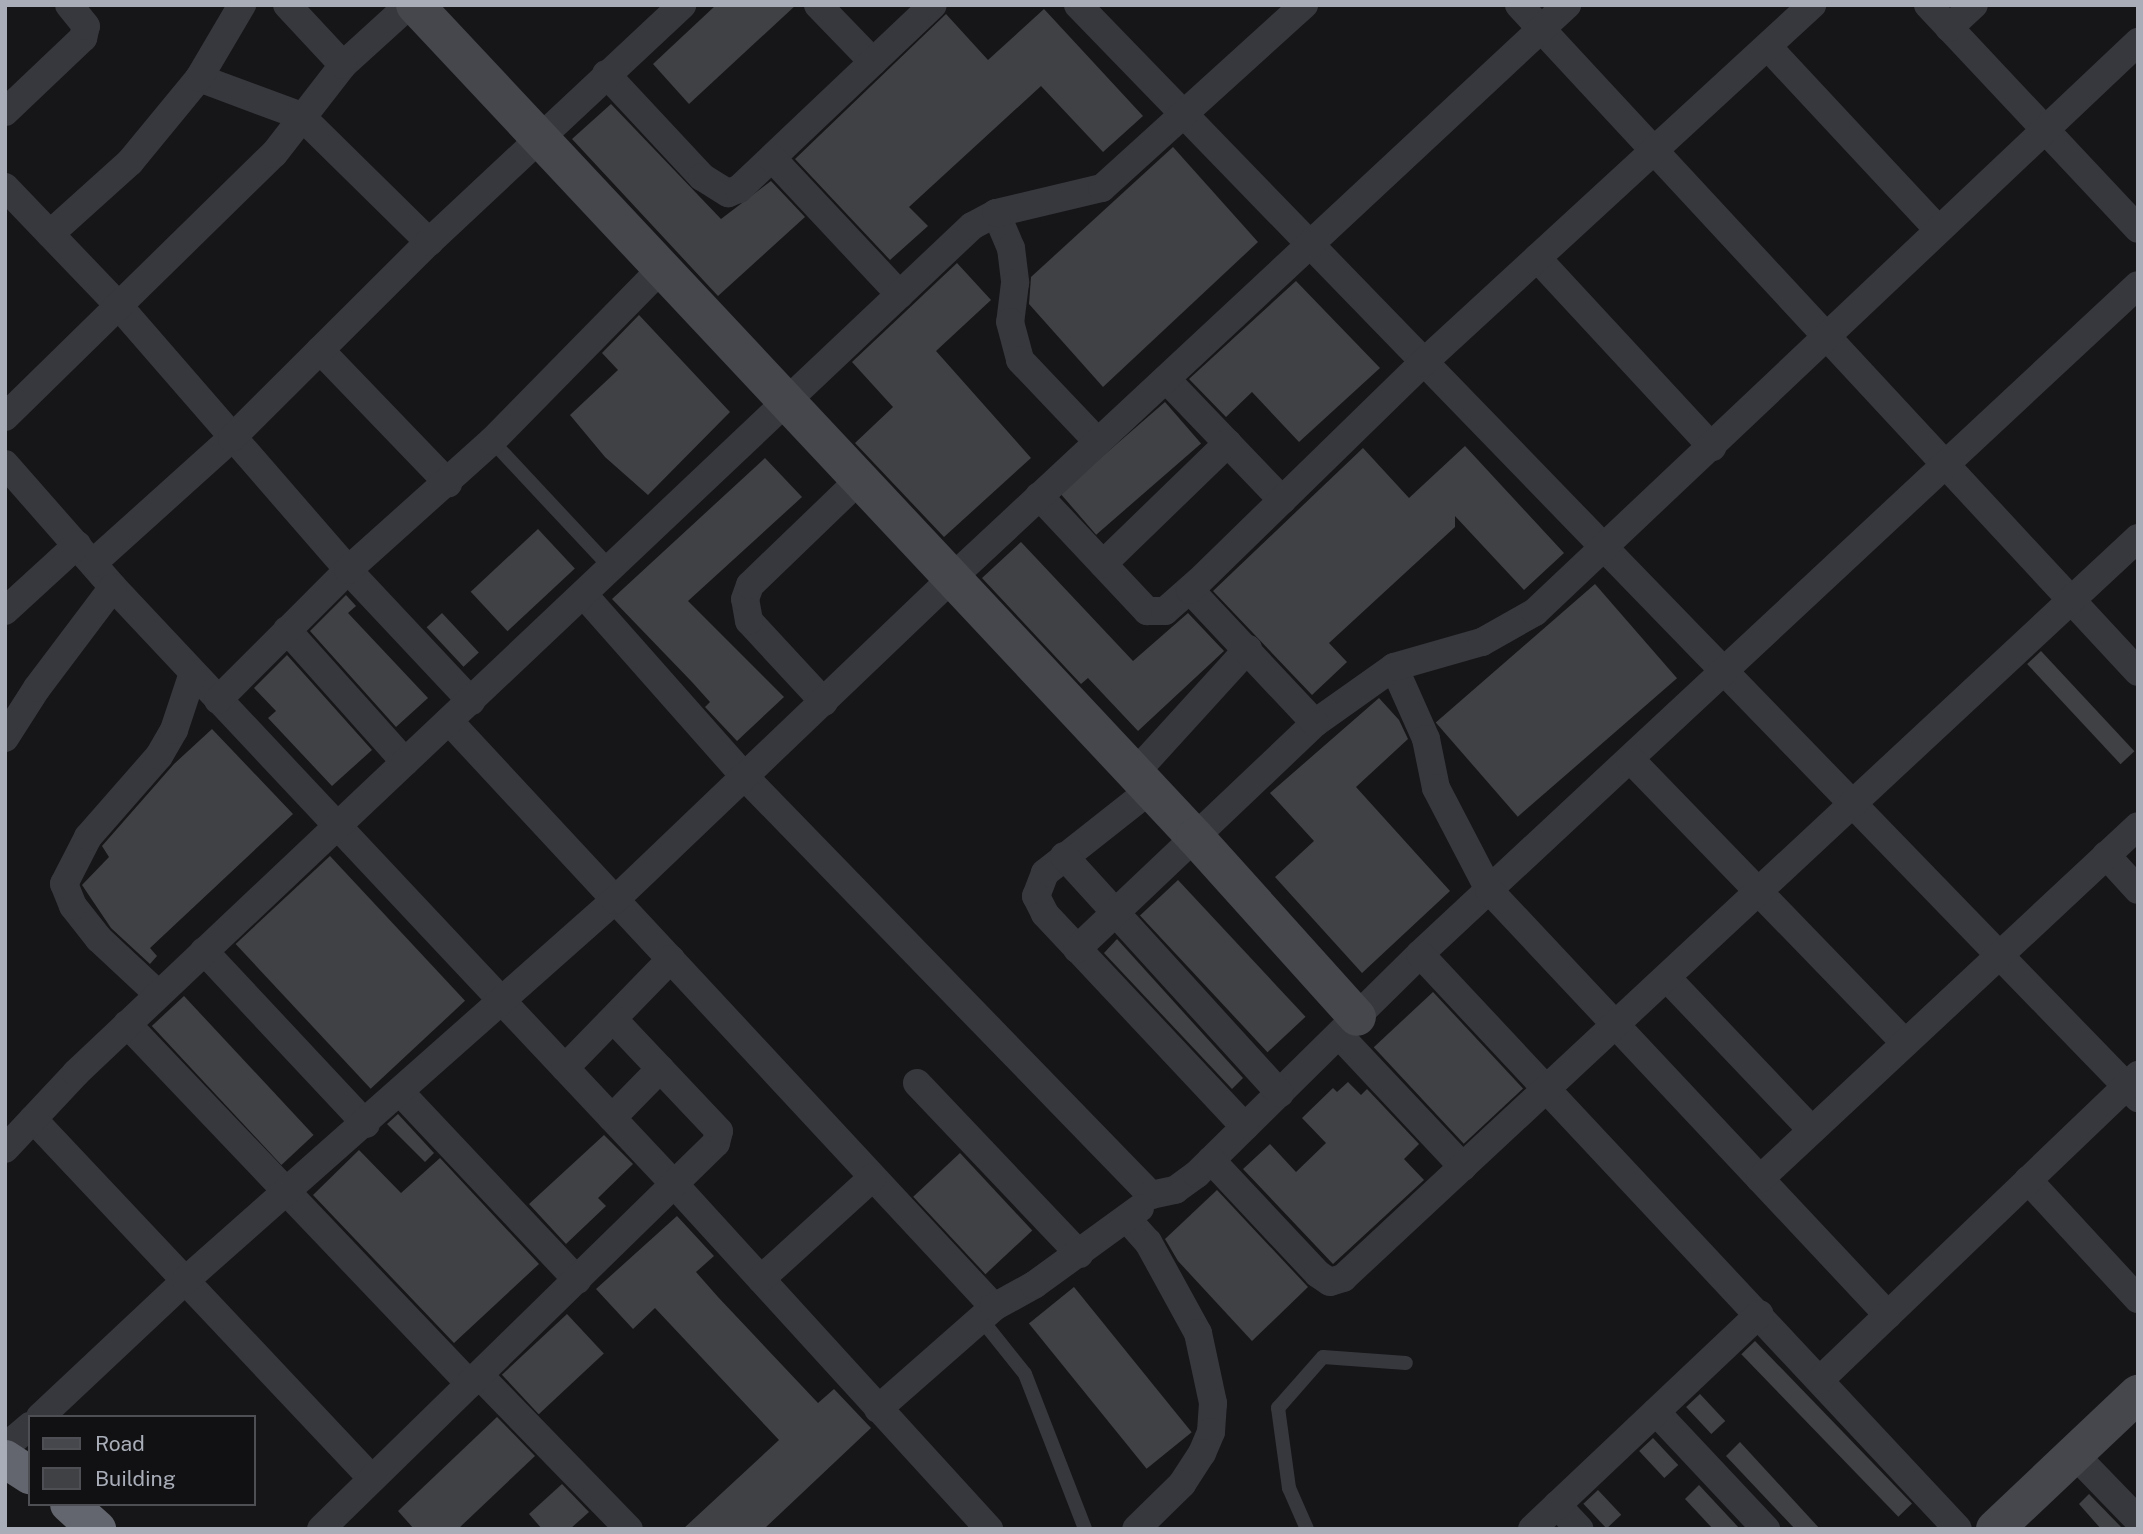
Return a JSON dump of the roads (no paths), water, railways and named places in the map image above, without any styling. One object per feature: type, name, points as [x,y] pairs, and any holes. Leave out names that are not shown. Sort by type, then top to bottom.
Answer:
[{"type":"highway","points":[[5,1459],[28,1474]]},
{"type":"highway","points":[[71,1506],[97,1529]]},
{"type":"street","points":[[5,112],[83,38],[86,26],[69,5]]},
{"type":"street","points":[[50,234],[130,162],[200,78],[242,5]]},
{"type":"street","points":[[287,5],[342,65]]},
{"type":"street","points":[[5,416],[274,154],[342,65],[409,5]]},
{"type":"street","points":[[415,5],[1195,837],[1463,1167]]},
{"type":"street","points":[[5,611],[85,554],[232,438],[429,242],[543,140],[606,74],[682,5]]},
{"type":"street","points":[[818,5],[873,62]]},
{"type":"street","points":[[606,74],[716,189],[728,193],[739,189],[933,5]]},
{"type":"street","points":[[1078,5],[1308,247],[2000,955],[2134,1086],[2028,1180],[1820,1380]]},
{"type":"street","points":[[5,1149],[127,1024],[972,226],[996,213],[1102,188],[1304,5]]},
{"type":"street","points":[[1519,5],[2138,672]]},
{"type":"street","points":[[42,1415],[186,1280],[401,1093],[615,900],[952,578],[1567,5]]},
{"type":"street","points":[[1315,723],[1190,590],[1423,363],[1812,5]]},
{"type":"street","points":[[1928,5],[2138,229]]},
{"type":"street","points":[[1949,28],[1974,5]]},
{"type":"street","points":[[1077,949],[1315,723],[1394,667],[1513,628],[1712,447],[2044,128],[2138,42]]},
{"type":"street","points":[[1768,47],[1938,229]]},
{"type":"street","points":[[200,78],[301,116],[429,242]]},
{"type":"street","points":[[772,158],[900,295]]},
{"type":"street","points":[[8,197],[50,234],[118,305],[348,570],[471,701]]},
{"type":"street","points":[[996,213],[1011,248],[1015,284],[1010,322],[1020,360],[1098,442]]},
{"type":"street","points":[[1537,258],[1712,447]]},
{"type":"street","points":[[218,699],[348,570],[492,441],[662,268]]},
{"type":"street","points":[[878,1409],[988,1313],[1128,1220],[1151,1195],[1175,1190],[1211,1160],[1420,954],[2138,285]]},
{"type":"street","points":[[320,350],[448,483]]},
{"type":"street","points":[[1166,379],[1282,500]]},
{"type":"street","points":[[1103,564],[1228,443]]},
{"type":"street","points":[[5,464],[113,587],[675,1185],[985,1527]]},
{"type":"street","points":[[824,702],[748,621],[745,599],[750,585],[860,479]]},
{"type":"street","points":[[1040,496],[1147,611],[1158,614],[1199,581]]},
{"type":"street","points":[[1211,1160],[1330,1282],[1343,1278],[2138,538]]},
{"type":"street","points":[[5,738],[37,688],[113,587]]},
{"type":"street","points":[[584,594],[745,777],[1151,1195]]},
{"type":"street","points":[[287,630],[405,762]]},
{"type":"street","points":[[1245,1127],[1045,914],[1037,896],[1045,873],[1142,781],[1248,649]]},
{"type":"street","points":[[1394,667],[1426,740],[1436,788],[1489,890],[1888,1315]]},
{"type":"street","points":[[159,995],[99,939],[73,906],[64,884],[89,837],[159,756],[174,730],[193,673]]},
{"type":"street","points":[[449,721],[873,1177],[988,1313]]},
{"type":"street","points":[[1630,759],[1905,1043]]},
{"type":"street","points":[[1759,1179],[2138,826]]},
{"type":"street","points":[[2106,855],[2138,890]]},
{"type":"street","points":[[1064,856],[1114,914],[1280,1093]]},
{"type":"street","points":[[205,951],[366,1124]]},
{"type":"street","points":[[1420,954],[1958,1529]]},
{"type":"street","points":[[565,1068],[671,959]]},
{"type":"street","points":[[1667,978],[1812,1130]]},
{"type":"street","points":[[321,1529],[716,1143],[719,1131],[613,1019]]},
{"type":"street","points":[[127,1024],[288,1193],[629,1529]]},
{"type":"street","points":[[612,1118],[660,1069]]},
{"type":"street","points":[[917,1083],[1079,1254]]},
{"type":"street","points":[[401,1093],[577,1280]]},
{"type":"street","points":[[33,1119],[372,1479]]},
{"type":"street","points":[[761,1279],[873,1177]]},
{"type":"street","points":[[2028,1180],[2138,1299]]},
{"type":"street","points":[[1128,1220],[1148,1242],[1198,1333],[1213,1403],[1211,1432],[1202,1453],[1182,1484],[1136,1529]]},
{"type":"street","points":[[1532,1529],[1759,1314]]},
{"type":"street","points":[[1995,1529],[2138,1394]]},
{"type":"street","points":[[1656,1412],[1766,1529]]},
{"type":"street","points":[[5,1447],[28,1428]]},
{"type":"street","points":[[2074,1454],[2138,1520]]},
{"type":"street","points":[[1557,1505],[1579,1529]]},
{"type":"lane","points":[[492,441],[611,568]]},
{"type":"lane","points":[[988,1313],[1025,1374],[1085,1529]]},
{"type":"lane","points":[[1307,1529],[1289,1488],[1278,1408],[1323,1357],[1406,1363]]}]
